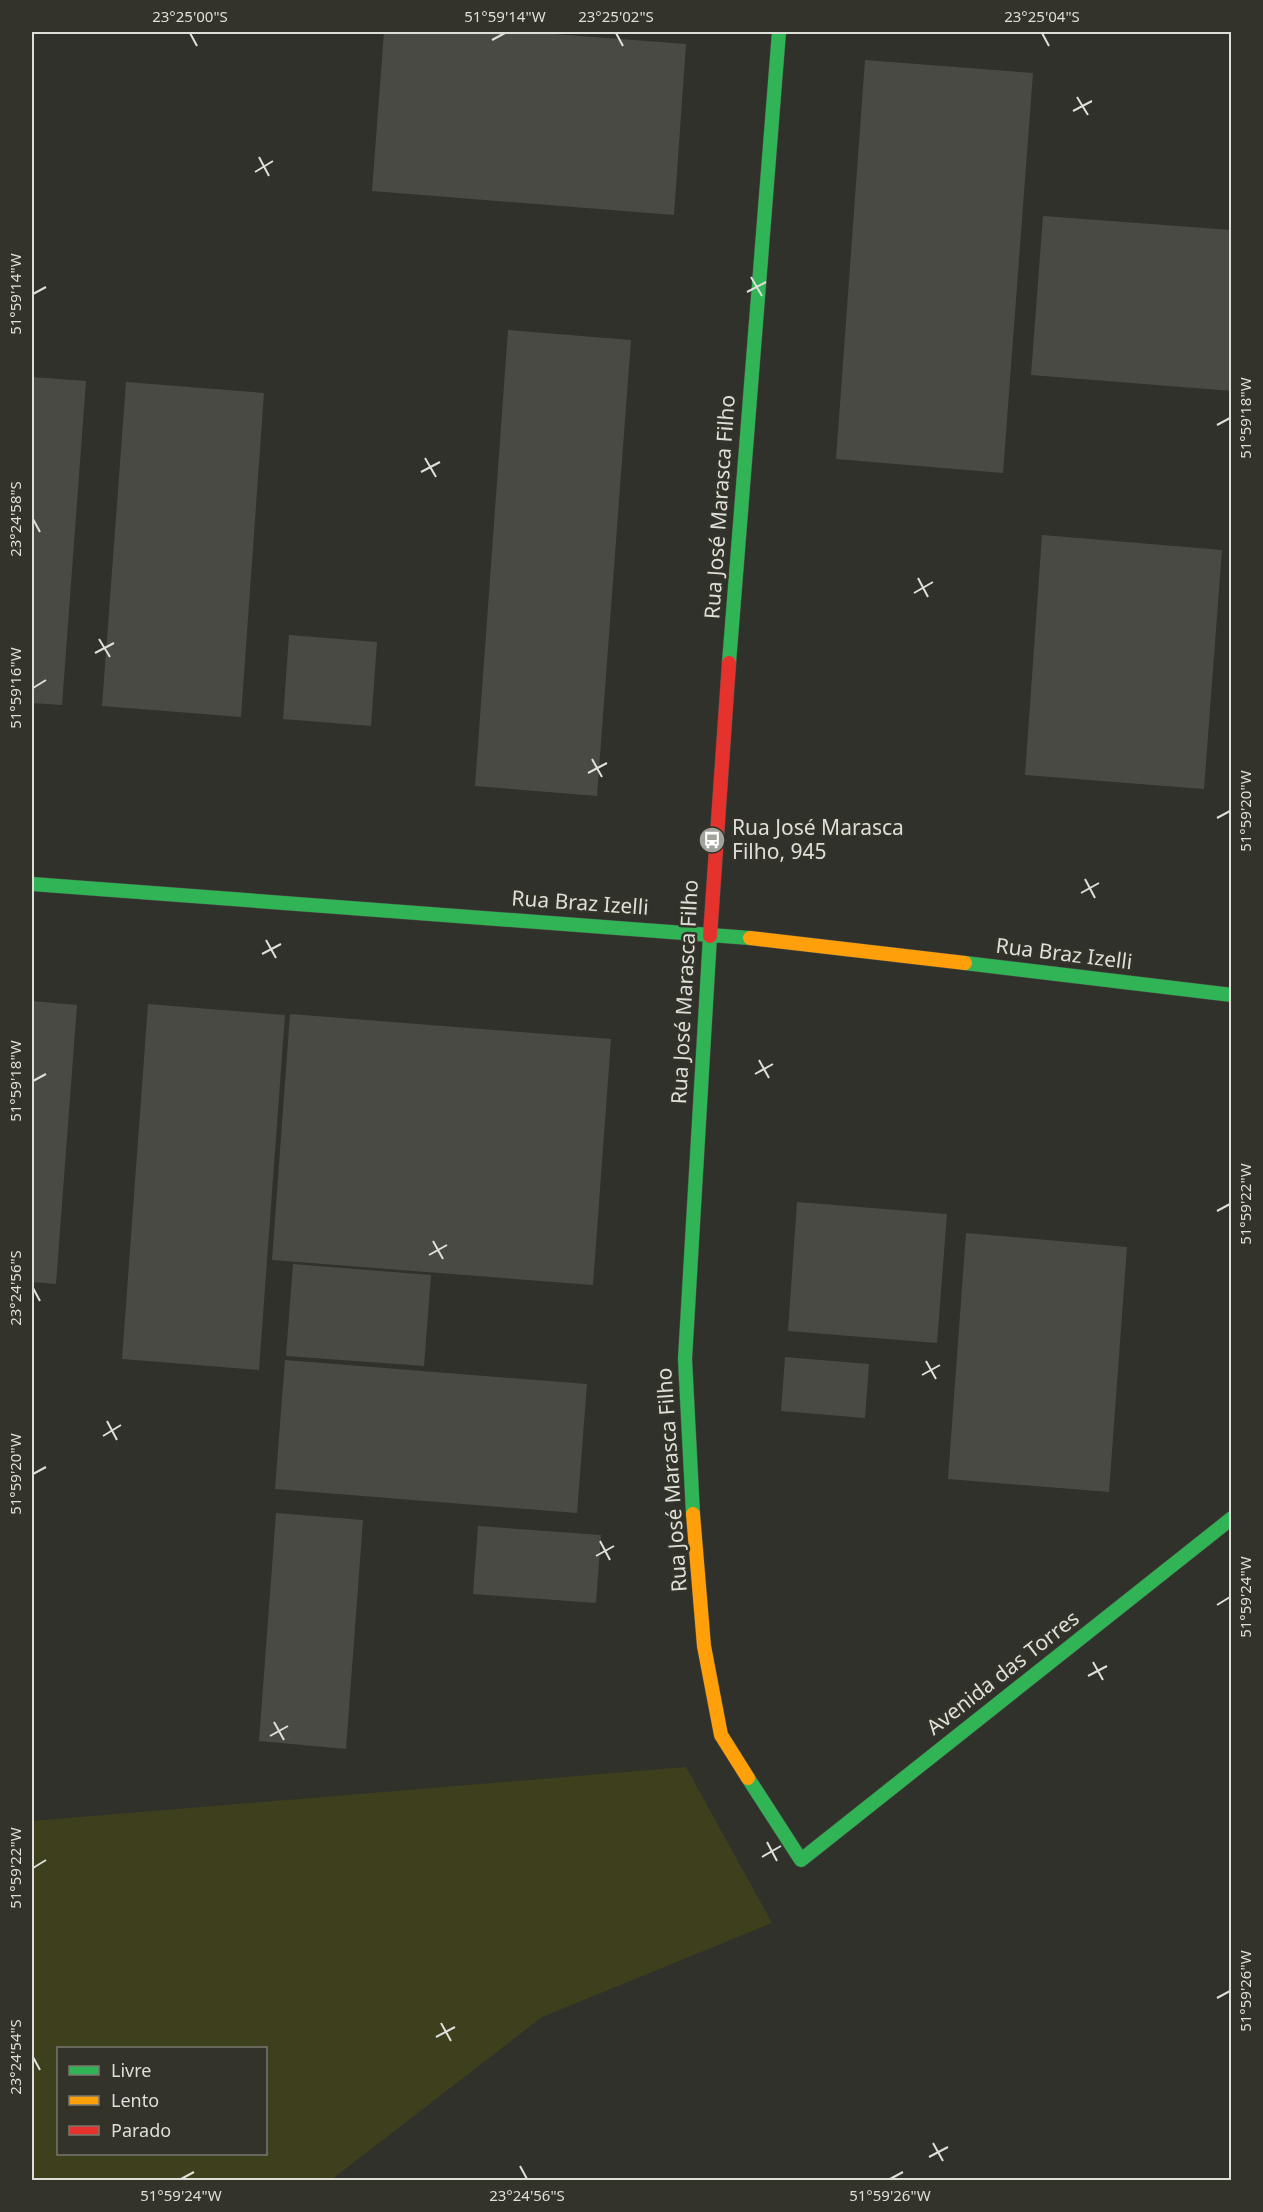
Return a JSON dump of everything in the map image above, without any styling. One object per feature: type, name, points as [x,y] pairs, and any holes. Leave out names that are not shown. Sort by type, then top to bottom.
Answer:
[{"type":"street","name":"Rua José Marasca Filho","points":[[779,32],[709,933],[685,1359],[692,1508],[704,1646],[722,1735],[801,1860]]},
{"type":"street","name":"Rua Braz Izelli","points":[[32,884],[709,933],[1232,995]]},
{"type":"street","name":"Avenida das Torres","points":[[801,1860],[1232,1518]]},
{"type":"shaded area","points":[[686,1767],[772,1923],[542,2017],[331,2180],[32,2180],[32,1821]]},
{"type":"building","points":[[384,32],[528,32],[686,44],[674,215],[372,191]]},
{"type":"building","points":[[865,60],[1033,73],[1003,473],[836,459]]},
{"type":"building","points":[[1043,216],[1232,230],[1232,391],[1031,375]]},
{"type":"building","points":[[508,330],[631,340],[597,796],[475,786]]},
{"type":"building","points":[[32,377],[86,381],[62,705],[32,703]]},
{"type":"building","points":[[126,382],[264,393],[241,717],[102,706]]},
{"type":"building","points":[[1042,535],[1222,550],[1204,789],[1025,775]]},
{"type":"building","points":[[289,635],[377,642],[371,726],[283,719]]},
{"type":"building","points":[[32,1001],[77,1005],[56,1284],[32,1282]]},
{"type":"building","points":[[148,1004],[285,1015],[259,1370],[122,1359]]},
{"type":"building","points":[[290,1014],[611,1039],[593,1285],[272,1260]]},
{"type":"building","points":[[797,1202],[947,1214],[937,1343],[788,1331]]},
{"type":"building","points":[[966,1233],[1127,1247],[1109,1492],[948,1479]]},
{"type":"building","points":[[293,1264],[431,1275],[424,1366],[286,1356]]},
{"type":"building","points":[[785,1357],[869,1364],[865,1418],[781,1411]]},
{"type":"building","points":[[285,1360],[587,1384],[577,1513],[275,1489]]},
{"type":"building","points":[[276,1513],[363,1520],[346,1749],[259,1741]]},
{"type":"building","points":[[478,1526],[601,1535],[596,1603],[473,1594]]},
{"type":"traffic: fast","points":[[729,663],[779,32]]},
{"type":"traffic: fast","points":[[32,884],[750,938]]},
{"type":"traffic: fast","points":[[693,1514],[685,1359],[710,936]]},
{"type":"traffic: fast","points":[[965,963],[1232,995]]},
{"type":"traffic: fast","points":[[748,1778],[801,1860],[1232,1518]]},
{"type":"traffic: slow","points":[[750,938],[965,963]]},
{"type":"traffic: slow","points":[[693,1514],[704,1646],[721,1735],[748,1778]]},
{"type":"traffic: jam","points":[[710,936],[729,663]]},
{"type":"place","name":"Rua José Marasca Filho, 945","points":[[712,840]]}]
